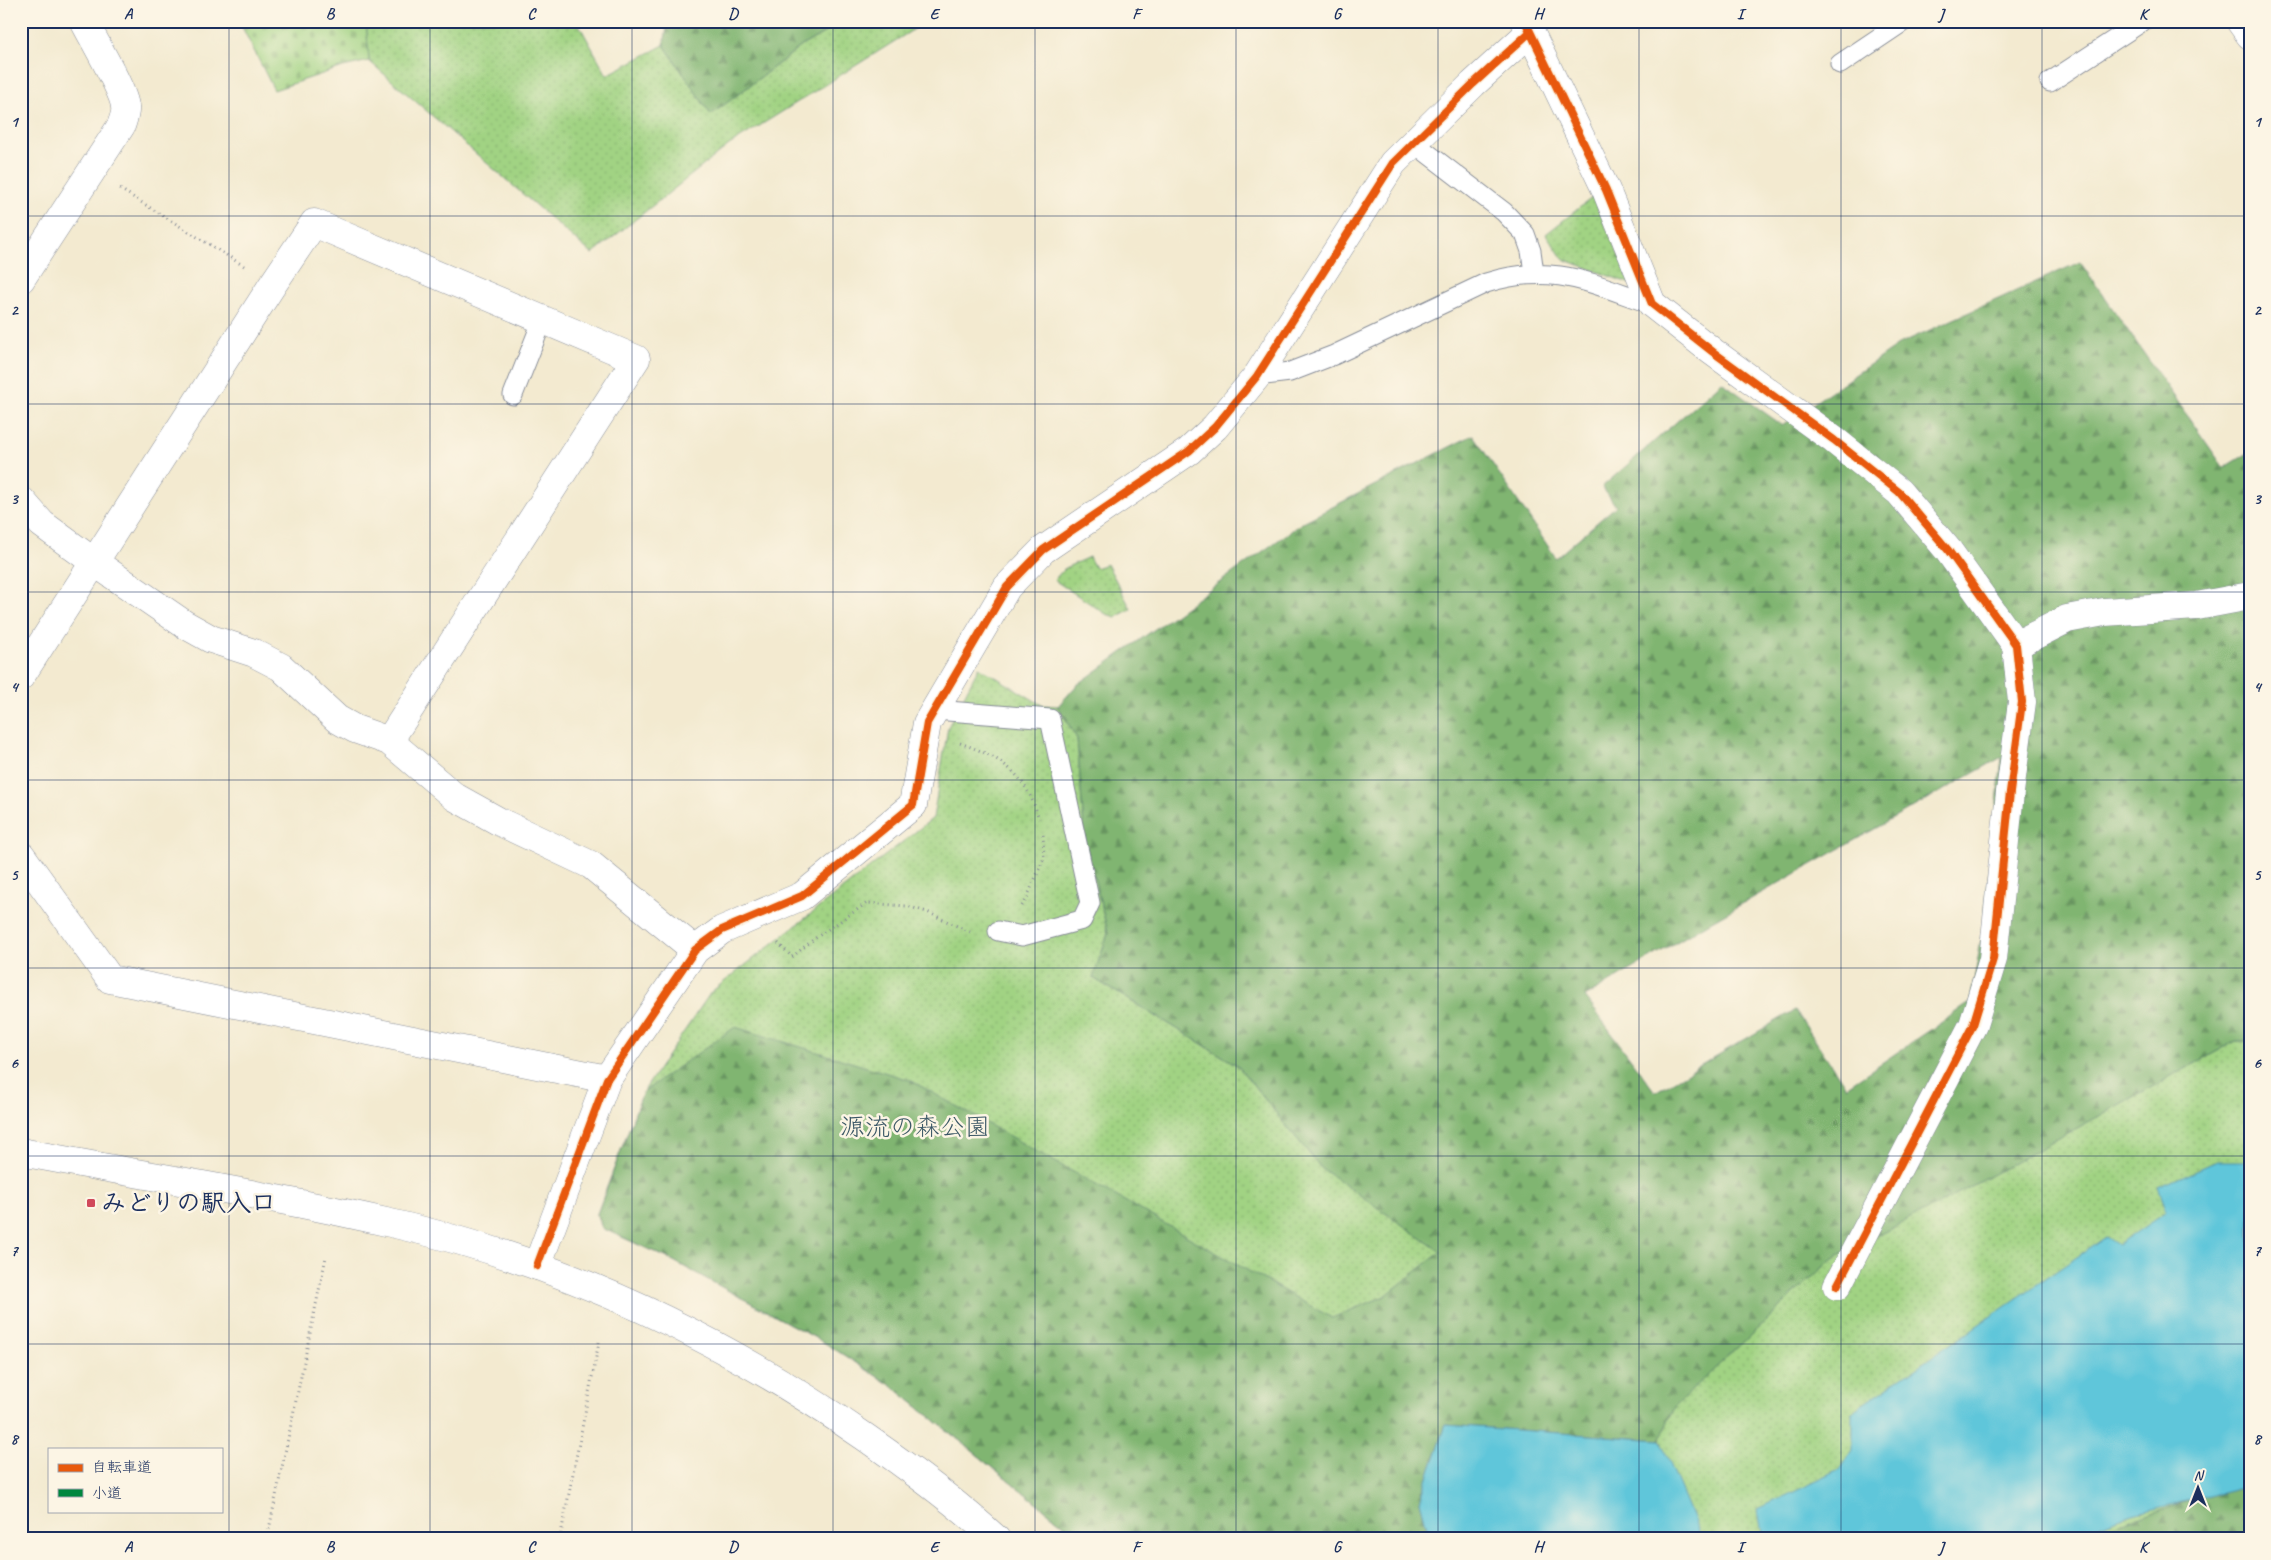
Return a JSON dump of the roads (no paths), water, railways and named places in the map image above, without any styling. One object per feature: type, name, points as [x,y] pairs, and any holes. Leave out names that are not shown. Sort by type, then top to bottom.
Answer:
[{"type":"street","points":[[21,279],[121,126],[125,106],[84,21]]},
{"type":"street","points":[[2240,21],[2250,35]]},
{"type":"street","points":[[537,1266],[607,1080],[695,950],[722,930],[802,896],[912,805],[927,724],[1007,587],[1043,550],[1084,520],[1188,451],[1215,428],[1257,376],[1394,163],[1527,27],[1606,190],[1652,304],[1712,352],[1834,440],[1899,492],[1948,550],[2016,645],[2022,702],[2010,792],[1993,959],[1973,1025],[1837,1286]]},
{"type":"street","points":[[21,676],[314,223],[636,359],[389,741]]},
{"type":"street","points":[[21,500],[42,524],[184,624],[211,638],[254,653],[281,667],[337,719],[355,729],[389,741],[455,797],[500,822],[591,865],[695,950]]},
{"type":"street","points":[[2016,645],[2067,619],[2104,612],[2197,606],[2250,596]]},
{"type":"street","points":[[21,855],[110,979],[607,1080]]},
{"type":"street","points":[[21,1152],[256,1195],[396,1224],[470,1244],[537,1266],[609,1293],[670,1321],[789,1386],[930,1482],[996,1539]]},
{"type":"lane","points":[[1840,64],[1904,21]]},
{"type":"lane","points":[[2050,82],[2143,21]]},
{"type":"lane","points":[[1414,143],[1504,212],[1525,234],[1532,251],[1534,273]]},
{"type":"lane","points":[[1257,376],[1290,372],[1334,355],[1486,283],[1511,275],[1534,273],[1575,278],[1652,304]]},
{"type":"lane","points":[[513,395],[543,319]]},
{"type":"lane","points":[[935,710],[1050,718],[1090,903],[1082,920],[1022,936],[998,931]]},
{"type":"water","points":[[2217,1161],[2250,1161],[2250,1485],[2133,1514],[2061,1539],[1763,1539],[1758,1509],[1840,1470],[1853,1450],[1853,1411],[2106,1237],[2118,1245],[2167,1211],[2158,1187]]},
{"type":"water","points":[[1446,1425],[1660,1440],[1702,1539],[1430,1539],[1420,1501]]},
{"type":"place","name":"みどりの駅入口","points":[[91,1203]]},
{"type":"park label","name":"源流の森公園","points":[[915,1127]]}]
